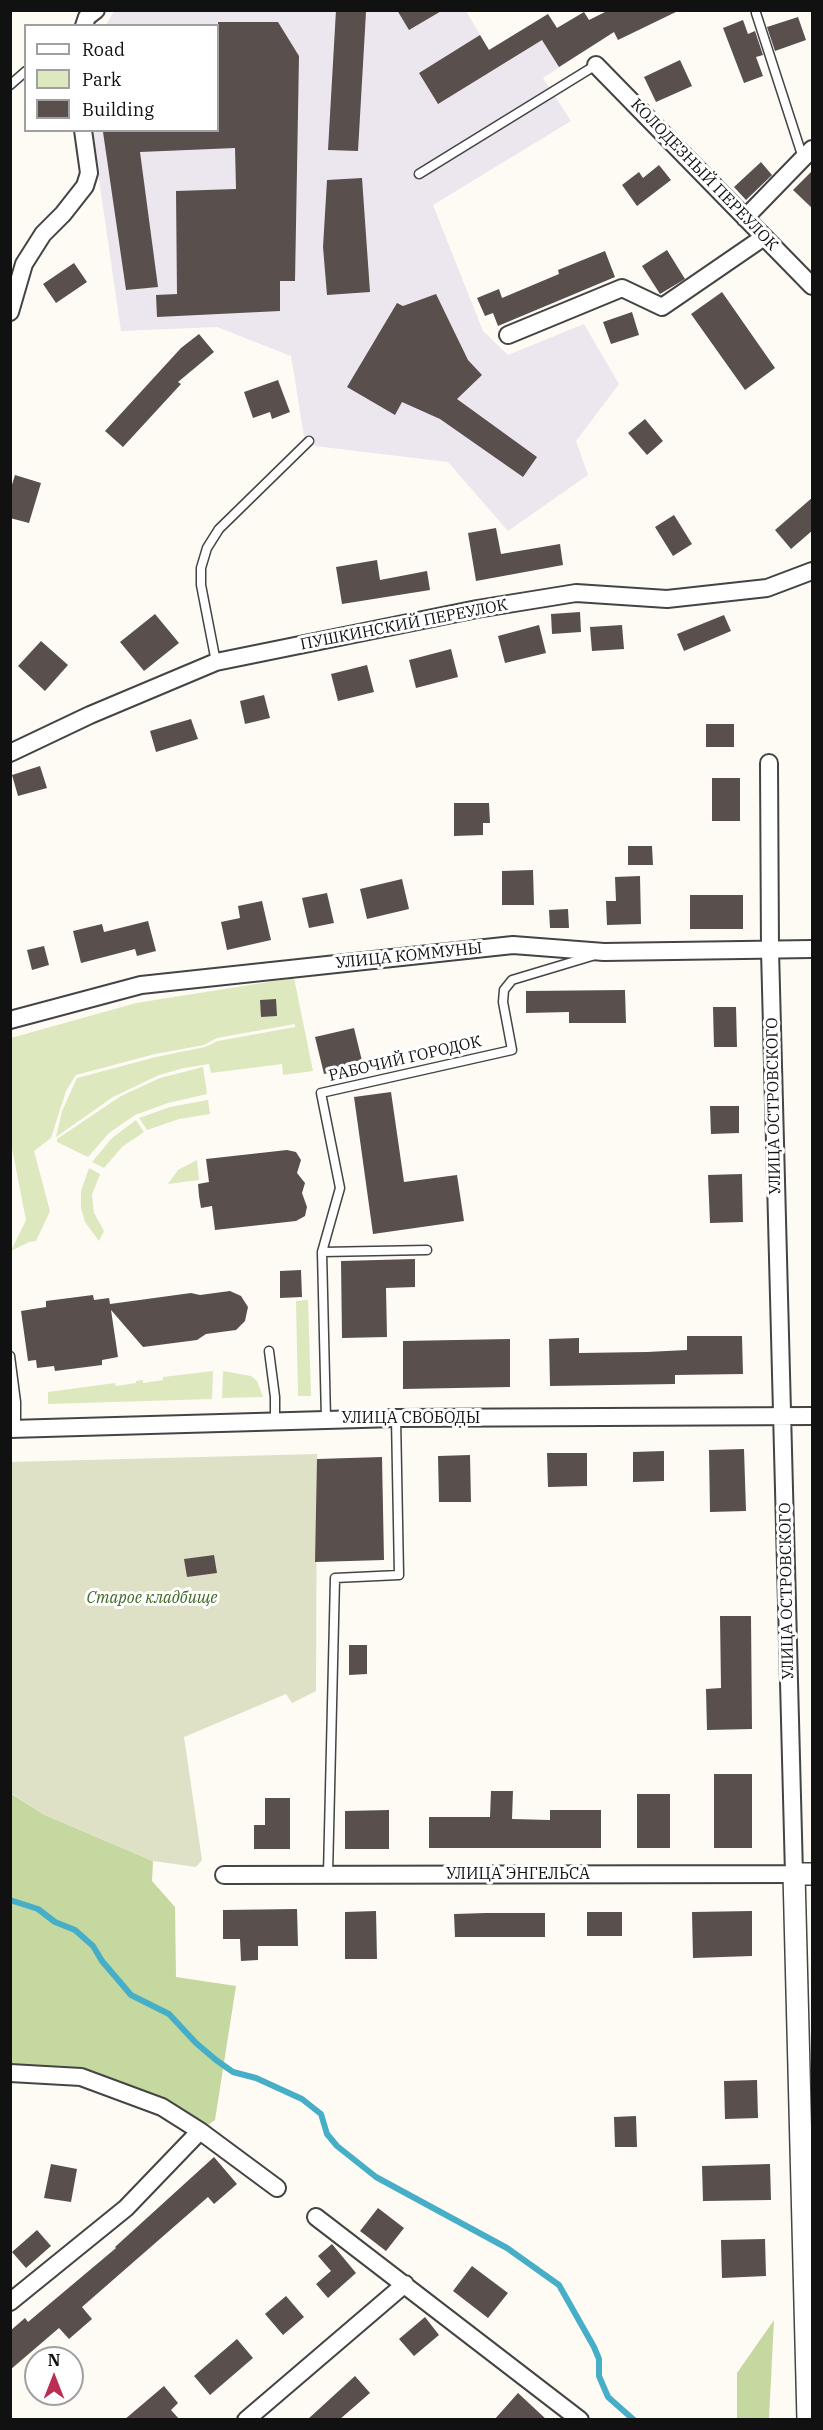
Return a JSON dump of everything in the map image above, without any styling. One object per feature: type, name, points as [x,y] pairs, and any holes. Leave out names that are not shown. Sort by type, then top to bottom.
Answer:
[{"type":"street","name":"КОЛОДЕЗНЫЙ ПЕРЕУЛОК","points":[[596,64],[813,286]]},
{"type":"street","points":[[10,312],[24,264],[43,234],[63,214],[85,186],[89,173],[83,132]]},
{"type":"street","points":[[745,218],[808,154]]},
{"type":"street","points":[[508,335],[622,288],[662,307],[764,237]]},
{"type":"street","name":"ПУШКИНСКИЙ ПЕРЕУЛОК","points":[[10,753],[90,715],[216,662],[477,609],[576,593],[667,599],[767,588],[813,571]]},
{"type":"street","name":"УЛИЦА ОСТРОВСКОГО","points":[[770,763],[770,950],[782,1417],[803,1874],[808,2420]]},
{"type":"street","name":"УЛИЦА КОММУНЫ","points":[[10,1020],[141,985],[513,945],[604,952],[813,949]]},
{"type":"street","name":"УЛИЦА СВОБОДЫ","points":[[13,1429],[326,1419],[813,1416]]},
{"type":"street","name":"УЛИЦА ЭНГЕЛЬСА","points":[[224,1875],[803,1874]]},
{"type":"street","points":[[10,2073],[81,2077],[162,2107],[200,2131],[277,2188]]},
{"type":"street","points":[[10,2301],[126,2208],[200,2131]]},
{"type":"street","points":[[316,2217],[580,2420]]},
{"type":"street","points":[[246,2420],[405,2284]]},
{"type":"lane","points":[[756,13],[808,154]]},
{"type":"lane","points":[[418,174],[596,64]]},
{"type":"lane","points":[[10,86],[24,73]]},
{"type":"lane","points":[[216,662],[201,585],[201,568],[207,548],[219,529],[309,441]]},
{"type":"lane","name":"РАБОЧИЙ ГОРОДОК","points":[[326,1419],[322,1252],[340,1188],[321,1093],[512,1050],[503,1002],[504,990],[512,980],[604,952]]},
{"type":"lane","points":[[322,1252],[427,1250]]},
{"type":"lane","points":[[268,1351],[275,1397],[275,1421]]},
{"type":"lane","points":[[10,1356],[16,1402],[13,1429]]},
{"type":"lane","points":[[328,1874],[335,1578],[399,1575],[396,1418]]},
{"type":"shaded area","points":[[114,11],[466,11],[489,50],[548,14],[557,28],[584,12],[602,40],[543,78],[571,121],[433,205],[483,331],[508,355],[584,324],[619,384],[576,441],[588,475],[508,531],[448,462],[315,446],[304,436],[291,356],[217,327],[121,331],[92,132],[219,132],[219,24],[107,24]]},
{"type":"green space","points":[[294,978],[313,1071],[283,1075],[282,1064],[211,1073],[209,1064],[184,1068],[159,1075],[113,1097],[56,1137],[62,1111],[77,1078],[156,1057],[205,1047],[218,1041],[295,1027],[295,1024],[217,1038],[204,1045],[155,1054],[76,1075],[66,1091],[51,1138],[34,1151],[50,1211],[36,1241],[11,1251],[26,1220],[11,1143],[11,1038],[136,1003]]},
{"type":"green space","points":[[203,1067],[207,1094],[168,1103],[135,1115],[109,1133],[88,1157],[57,1142],[57,1139],[121,1096],[160,1078]]},
{"type":"green space","points":[[208,1100],[210,1114],[179,1119],[147,1130],[139,1118],[170,1107]]},
{"type":"green space","points":[[136,1120],[144,1132],[122,1147],[104,1168],[92,1162],[112,1138]]},
{"type":"green space","points":[[197,1160],[199,1180],[168,1184],[178,1170]]},
{"type":"green space","points":[[89,1168],[100,1174],[92,1195],[94,1213],[104,1231],[99,1241],[85,1222],[81,1208],[81,1191]]},
{"type":"green space","points":[[308,1300],[311,1396],[298,1396],[296,1301]]},
{"type":"green space","points":[[213,1371],[212,1399],[48,1404],[48,1392],[115,1383],[116,1386],[143,1380],[143,1383],[163,1380],[163,1377]]},
{"type":"green space","points":[[223,1371],[251,1376],[257,1381],[263,1397],[222,1398]]},
{"type":"green space","name":"Старое кладбище","points":[[317,1454],[316,1691],[292,1703],[286,1694],[184,1737],[202,1860],[196,1867],[153,1861],[45,1815],[11,1793],[10,1462]]},
{"type":"green space","points":[[10,1793],[45,1815],[153,1861],[152,1881],[175,1907],[176,1977],[236,1986],[215,2120],[200,2131],[81,2077],[11,2073]]},
{"type":"green space","points":[[774,2320],[769,2419],[737,2419],[737,2373]]},
{"type":"building","points":[[336,10],[366,12],[358,151],[328,150]]},
{"type":"building","points":[[397,10],[443,10],[409,30]]},
{"type":"building","points":[[609,10],[680,10],[618,40],[614,32],[559,67],[542,40],[438,104],[419,73],[480,35],[489,50],[548,14],[557,28],[584,12],[589,20]]},
{"type":"building","points":[[798,17],[806,40],[775,51],[767,27]]},
{"type":"building","points":[[743,20],[748,34],[755,31],[763,55],[756,57],[763,76],[744,83],[723,28]]},
{"type":"building","points":[[218,22],[278,22],[299,56],[295,281],[280,281],[280,311],[157,317],[156,295],[177,294],[176,191],[236,189],[235,148],[140,152],[158,287],[126,290],[103,132],[219,132]]},
{"type":"building","points":[[680,60],[692,86],[656,102],[644,77]]},
{"type":"building","points":[[761,162],[772,175],[746,200],[734,187]]},
{"type":"building","points":[[659,165],[671,180],[637,206],[622,185],[639,172],[643,178]]},
{"type":"building","points":[[813,170],[813,209],[793,190]]},
{"type":"building","points":[[362,178],[370,292],[327,295],[323,247],[327,180]]},
{"type":"building","points":[[667,250],[685,279],[660,294],[642,266]]},
{"type":"building","points":[[605,251],[615,277],[498,326],[493,313],[485,316],[477,298],[499,289],[502,298],[559,274],[558,270]]},
{"type":"building","points":[[74,263],[87,282],[56,303],[43,284]]},
{"type":"building","points":[[722,292],[775,368],[745,390],[691,314]]},
{"type":"building","points":[[436,294],[468,360],[482,375],[457,399],[537,457],[523,477],[440,419],[402,402],[395,415],[347,387],[397,303],[403,306]]},
{"type":"building","points":[[632,312],[639,335],[611,344],[603,322]]},
{"type":"building","points":[[199,334],[214,352],[178,382],[181,384],[123,447],[105,431],[181,348]]},
{"type":"building","points":[[278,380],[290,412],[272,419],[270,412],[253,418],[244,392]]},
{"type":"building","points":[[645,419],[663,441],[647,455],[628,433]]},
{"type":"building","points":[[15,475],[41,483],[29,523],[10,518],[10,491]]},
{"type":"building","points":[[813,497],[813,530],[791,549],[775,530]]},
{"type":"building","points":[[674,515],[692,544],[673,556],[655,527]]},
{"type":"building","points":[[496,528],[501,554],[560,544],[563,565],[476,581],[468,533]]},
{"type":"building","points":[[377,560],[380,580],[427,571],[430,590],[342,604],[336,567]]},
{"type":"building","points":[[580,612],[581,632],[552,634],[551,614]]},
{"type":"building","points":[[155,614],[179,643],[144,671],[120,642]]},
{"type":"building","points":[[724,615],[731,631],[684,651],[677,634]]},
{"type":"building","points":[[539,625],[546,653],[505,663],[498,636]]},
{"type":"building","points":[[622,625],[624,649],[592,651],[590,627]]},
{"type":"building","points":[[41,641],[68,665],[45,691],[18,666]]},
{"type":"building","points":[[451,649],[458,677],[416,688],[409,660]]},
{"type":"building","points":[[367,665],[374,692],[338,701],[331,674]]},
{"type":"building","points":[[264,695],[270,718],[245,724],[240,701]]},
{"type":"building","points":[[191,719],[198,739],[156,752],[150,731]]},
{"type":"building","points":[[706,724],[734,724],[734,747],[706,747]]},
{"type":"building","points":[[40,766],[47,788],[18,796],[12,775]]},
{"type":"building","points":[[712,778],[740,778],[740,821],[712,821]]},
{"type":"building","points":[[454,803],[489,803],[490,823],[483,823],[483,835],[454,836]]},
{"type":"building","points":[[628,846],[652,846],[653,865],[628,865]]},
{"type":"building","points":[[533,870],[534,905],[502,905],[502,871]]},
{"type":"building","points":[[640,876],[641,924],[607,925],[606,901],[616,901],[615,877]]},
{"type":"building","points":[[402,879],[409,909],[367,919],[360,889]]},
{"type":"building","points":[[327,893],[334,923],[309,928],[302,898]]},
{"type":"building","points":[[690,895],[743,895],[743,929],[690,929]]},
{"type":"building","points":[[262,901],[271,940],[227,950],[221,922],[240,918],[238,906]]},
{"type":"building","points":[[568,909],[569,928],[550,928],[549,910]]},
{"type":"building","points":[[148,921],[156,951],[137,956],[135,949],[81,963],[73,931],[102,924],[104,932]]},
{"type":"building","points":[[44,946],[49,965],[32,970],[27,950]]},
{"type":"building","points":[[625,990],[626,1023],[569,1023],[569,1012],[526,1013],[526,991]]},
{"type":"building","points":[[276,999],[277,1016],[261,1017],[260,1000]]},
{"type":"building","points":[[713,1007],[736,1007],[737,1047],[714,1047]]},
{"type":"building","points":[[354,1028],[363,1065],[324,1074],[315,1037]]},
{"type":"building","points":[[391,1092],[404,1182],[457,1175],[464,1221],[373,1234],[354,1097]]},
{"type":"building","points":[[710,1106],[739,1106],[739,1133],[711,1134]]},
{"type":"building","points":[[287,1150],[296,1152],[301,1160],[297,1173],[305,1183],[302,1193],[307,1207],[305,1216],[296,1221],[215,1230],[212,1206],[201,1208],[199,1196],[198,1184],[209,1182],[206,1159]]},
{"type":"building","points":[[742,1174],[743,1222],[710,1223],[708,1175]]},
{"type":"building","points":[[415,1259],[415,1287],[386,1288],[387,1337],[342,1338],[341,1261]]},
{"type":"building","points":[[301,1270],[302,1297],[280,1298],[280,1271]]},
{"type":"building","points":[[230,1291],[241,1296],[248,1307],[245,1321],[236,1330],[206,1334],[197,1340],[143,1347],[111,1310],[118,1357],[102,1360],[102,1365],[55,1371],[54,1366],[37,1368],[36,1360],[28,1361],[21,1311],[46,1307],[46,1301],[93,1295],[94,1300],[109,1298],[110,1304],[191,1293],[200,1295]]},
{"type":"building","points":[[687,1336],[742,1336],[743,1374],[675,1375],[675,1384],[550,1386],[549,1339],[579,1338],[579,1353],[647,1352],[687,1350]]},
{"type":"building","points":[[510,1339],[510,1387],[403,1389],[403,1341]]},
{"type":"building","points":[[744,1449],[746,1511],[710,1512],[709,1450]]},
{"type":"building","points":[[664,1451],[664,1481],[633,1482],[633,1452]]},
{"type":"building","points":[[547,1453],[587,1453],[587,1486],[548,1487]]},
{"type":"building","points":[[470,1455],[471,1502],[439,1502],[438,1456]]},
{"type":"building","points":[[382,1457],[384,1560],[315,1562],[317,1459]]},
{"type":"building","points":[[214,1555],[217,1573],[187,1577],[184,1559]]},
{"type":"building","points":[[720,1616],[751,1616],[752,1729],[707,1730],[706,1689],[721,1688]]},
{"type":"building","points":[[349,1645],[367,1645],[367,1674],[349,1675]]},
{"type":"building","points":[[714,1774],[752,1774],[752,1848],[714,1848]]},
{"type":"building","points":[[491,1791],[513,1791],[512,1819],[550,1820],[550,1810],[601,1810],[601,1848],[429,1848],[429,1817],[490,1817]]},
{"type":"building","points":[[637,1794],[670,1794],[670,1848],[637,1848]]},
{"type":"building","points":[[265,1798],[290,1798],[290,1849],[254,1849],[254,1825],[265,1825]]},
{"type":"building","points":[[389,1810],[389,1849],[345,1849],[345,1811]]},
{"type":"building","points":[[297,1909],[298,1946],[258,1946],[258,1960],[241,1961],[240,1939],[223,1939],[223,1910]]},
{"type":"building","points":[[376,1911],[377,1959],[345,1959],[345,1912]]},
{"type":"building","points":[[752,1911],[752,1956],[693,1958],[692,1912]]},
{"type":"building","points":[[587,1912],[622,1912],[622,1936],[587,1936]]},
{"type":"building","points":[[545,1913],[545,1937],[455,1937],[454,1914]]},
{"type":"building","points":[[757,2080],[758,2118],[725,2119],[724,2081]]},
{"type":"building","points":[[636,2116],[637,2147],[615,2147],[614,2117]]},
{"type":"building","points":[[214,2157],[237,2184],[214,2204],[208,2197],[82,2307],[92,2319],[69,2339],[59,2328],[38,2346],[24,2346],[24,2358],[10,2370],[10,2331],[25,2318],[28,2322]]},
{"type":"building","points":[[51,2164],[77,2169],[71,2202],[44,2198]]},
{"type":"building","points":[[770,2164],[771,2200],[703,2201],[702,2166]]},
{"type":"building","points":[[378,2208],[404,2228],[386,2251],[360,2231]]},
{"type":"building","points":[[37,2230],[51,2246],[26,2268],[12,2252]]},
{"type":"building","points":[[765,2239],[766,2276],[722,2278],[721,2240]]},
{"type":"building","points":[[332,2244],[356,2273],[328,2298],[316,2284],[331,2271],[318,2256]]},
{"type":"building","points":[[472,2266],[508,2293],[488,2318],[453,2291]]},
{"type":"building","points":[[286,2296],[304,2317],[283,2335],[265,2314]]},
{"type":"building","points":[[425,2317],[439,2335],[414,2356],[399,2339]]},
{"type":"building","points":[[237,2339],[253,2358],[210,2395],[194,2376]]},
{"type":"building","points":[[355,2376],[370,2393],[339,2420],[307,2420]]},
{"type":"building","points":[[164,2386],[178,2403],[171,2410],[180,2420],[124,2420]]},
{"type":"building","points":[[518,2393],[547,2420],[494,2420]]},
{"type":"waterway","points":[[10,1900],[38,1909],[55,1922],[75,1930],[93,1946],[102,1961],[131,1995],[169,2014],[196,2043],[233,2072],[256,2078],[302,2099],[321,2114],[327,2134],[337,2146],[376,2177],[507,2248],[559,2285],[594,2347],[599,2359],[599,2376],[608,2397],[634,2420]]}]
